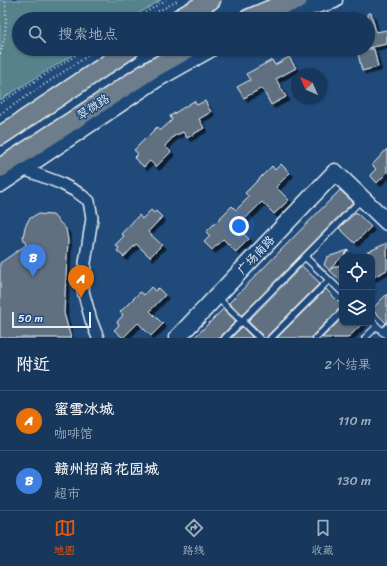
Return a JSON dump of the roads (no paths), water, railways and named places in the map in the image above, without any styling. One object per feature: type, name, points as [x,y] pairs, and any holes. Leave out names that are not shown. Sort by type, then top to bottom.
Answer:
[{"type":"main road","points":[[190,12],[211,0]]},
{"type":"main road","points":[[267,12],[283,6]]},
{"type":"main road","points":[[0,136],[120,56]]},
{"type":"main road","name":"翠微路","points":[[10,166],[149,71],[176,56]]},
{"type":"street","points":[[291,12],[334,0]]},
{"type":"street","points":[[0,184],[10,166],[198,56]]},
{"type":"street","points":[[10,166],[60,183],[77,192],[89,201],[92,218],[85,263],[83,290],[91,320],[98,338]]},
{"type":"street","name":"广场南路","points":[[177,338],[335,172],[363,199]]},
{"type":"street","points":[[363,199],[386,219]]},
{"type":"lane","points":[[225,338],[363,199]]},
{"type":"lane","points":[[305,257],[340,290]]},
{"type":"lane","points":[[271,338],[329,280]]},
{"type":"lane","points":[[217,297],[259,338]]},
{"type":"lane","points":[[316,338],[339,315]]},
{"type":"lane","points":[[365,338],[377,326],[385,334],[387,327]]},
{"type":"place","name":"赣州招商花园城","points":[[33,277]]},
{"type":"place","name":"蜜雪冰城","points":[[81,298]]}]
